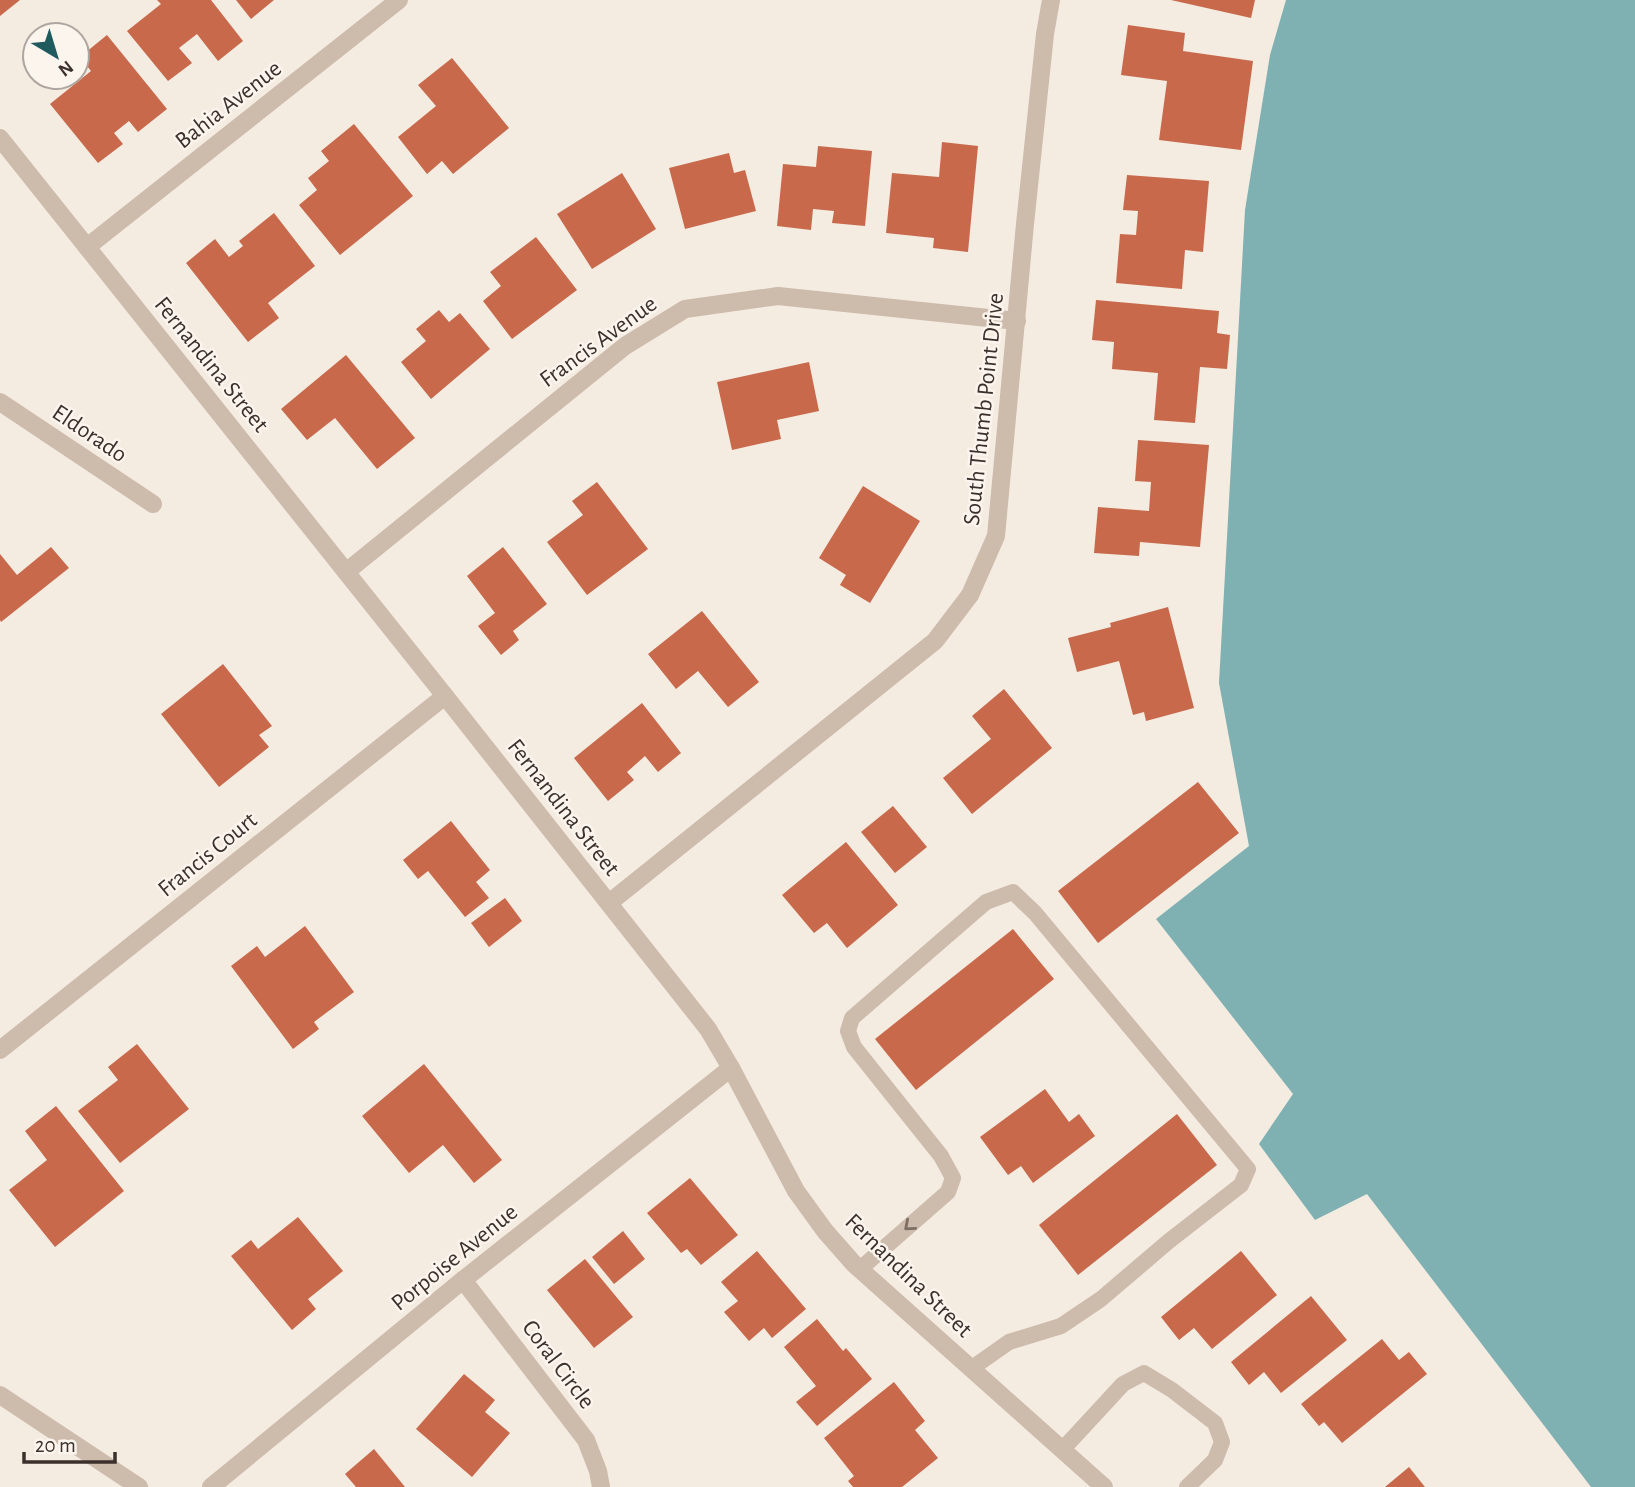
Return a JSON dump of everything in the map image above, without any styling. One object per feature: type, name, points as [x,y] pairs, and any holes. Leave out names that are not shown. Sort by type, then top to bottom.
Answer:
[{"type":"street","name":"Bahia Avenue","points":[[87,247],[399,0]]},
{"type":"street","name":"South Thumb Point Drive","points":[[609,903],[935,641],[970,595],[996,536],[1025,224],[1051,0]]},
{"type":"street","name":"Fernandina Street","points":[[0,138],[708,1030],[796,1191],[825,1231],[860,1269],[1104,1487]]},
{"type":"street","name":"Francis Avenue","points":[[346,572],[625,346],[685,309],[778,296],[1017,321]]},
{"type":"street","name":"Eldorado","points":[[0,402],[152,504]]},
{"type":"street","name":"Francis Court","points":[[0,1050],[445,696]]},
{"type":"street","name":"Porpoise Avenue","points":[[211,1487],[463,1280],[731,1068]]},
{"type":"street","name":"Coral Circle","points":[[463,1280],[586,1440],[601,1487]]},
{"type":"street","points":[[0,1395],[139,1487]]},
{"type":"lane","points":[[860,1269],[948,1192],[953,1178],[941,1156],[854,1047],[848,1031],[852,1018],[986,902],[1013,892],[1035,913],[1248,1169],[1241,1185],[1101,1299],[1061,1326],[1009,1342],[972,1368]]},
{"type":"lane","points":[[1062,1450],[1123,1384],[1144,1373],[1172,1390],[1215,1423],[1222,1442],[1215,1460],[1187,1487]]},
{"type":"water","points":[[1286,0],[1635,0],[1635,1487],[1591,1487],[1367,1194],[1315,1220],[1259,1144],[1293,1094],[1156,919],[1249,846],[1219,683],[1245,210],[1270,55]]},
{"type":"building","points":[[0,0],[20,0],[0,16]]},
{"type":"building","points":[[157,0],[211,0],[243,41],[218,61],[197,34],[179,48],[192,63],[168,81],[127,31],[161,4]]},
{"type":"building","points":[[236,0],[274,0],[251,19]]},
{"type":"building","points":[[1171,0],[1255,0],[1251,18]]},
{"type":"building","points":[[1128,25],[1185,33],[1183,51],[1253,61],[1241,150],[1159,140],[1167,81],[1121,75]]},
{"type":"building","points":[[107,35],[167,109],[138,132],[129,121],[114,133],[123,144],[98,163],[50,104],[66,91],[91,91],[91,48]]},
{"type":"building","points":[[452,58],[509,128],[453,174],[442,161],[427,174],[398,137],[436,106],[418,85]]},
{"type":"building","points":[[354,124],[413,196],[340,255],[299,205],[317,190],[308,178],[329,161],[321,151]]},
{"type":"building","points":[[942,142],[978,146],[968,252],[933,248],[934,238],[886,233],[892,173],[939,177]]},
{"type":"building","points":[[818,146],[872,151],[865,226],[832,223],[834,211],[813,209],[811,230],[777,226],[783,164],[816,167]]},
{"type":"building","points":[[729,153],[734,173],[745,170],[756,211],[685,229],[669,168]]},
{"type":"building","points":[[622,173],[656,229],[592,269],[557,214]]},
{"type":"building","points":[[1127,175],[1209,181],[1203,252],[1185,250],[1182,289],[1116,283],[1120,234],[1136,235],[1138,211],[1123,210]]},
{"type":"building","points":[[274,213],[315,266],[268,303],[279,318],[248,342],[186,263],[215,239],[229,257],[243,246],[239,241]]},
{"type":"building","points":[[536,237],[577,290],[512,339],[483,301],[501,286],[490,272]]},
{"type":"building","points":[[1096,300],[1219,311],[1217,333],[1230,335],[1227,369],[1200,367],[1195,423],[1154,420],[1158,373],[1112,369],[1114,342],[1092,340]]},
{"type":"building","points":[[439,310],[449,322],[460,313],[490,349],[431,399],[401,362],[426,341],[416,329]]},
{"type":"building","points":[[346,355],[415,438],[377,469],[335,418],[307,440],[281,409]]},
{"type":"building","points":[[809,362],[819,411],[777,420],[781,439],[732,450],[717,382]]},
{"type":"building","points":[[1138,440],[1209,445],[1200,547],[1140,542],[1139,556],[1094,553],[1098,507],[1149,511],[1151,482],[1135,481]]},
{"type":"building","points":[[597,482],[648,549],[587,595],[547,542],[583,515],[572,501]]},
{"type":"building","points":[[863,486],[920,521],[870,603],[840,585],[846,575],[819,558]]},
{"type":"building","points":[[51,547],[69,568],[1,622],[0,554],[17,575]]},
{"type":"building","points":[[503,547],[547,604],[513,631],[519,640],[501,655],[478,626],[495,613],[467,576]]},
{"type":"building","points":[[1168,607],[1194,708],[1146,721],[1144,712],[1133,715],[1119,661],[1077,672],[1068,638],[1111,627],[1110,623]]},
{"type":"building","points":[[702,611],[759,682],[728,707],[698,671],[676,689],[648,654]]},
{"type":"building","points":[[223,664],[272,726],[259,735],[269,747],[219,787],[161,714]]},
{"type":"building","points":[[1004,689],[1052,748],[972,814],[943,778],[991,739],[972,716]]},
{"type":"building","points":[[642,703],[681,753],[658,772],[645,756],[627,772],[634,780],[608,801],[574,758]]},
{"type":"building","points":[[1198,782],[1239,833],[1098,943],[1058,891]]},
{"type":"building","points":[[893,806],[927,847],[895,873],[861,832]]},
{"type":"building","points":[[451,821],[490,870],[476,882],[489,898],[465,917],[428,871],[418,879],[403,860]]},
{"type":"building","points":[[846,842],[898,905],[847,948],[827,923],[814,933],[782,895]]},
{"type":"building","points":[[505,898],[522,921],[489,947],[471,923]]},
{"type":"building","points":[[305,926],[354,992],[314,1022],[319,1029],[293,1049],[231,966],[257,946],[265,957]]},
{"type":"building","points":[[1013,929],[1054,979],[916,1090],[875,1039]]},
{"type":"building","points":[[137,1044],[189,1109],[120,1163],[78,1111],[118,1080],[108,1067]]},
{"type":"building","points":[[424,1064],[502,1160],[474,1183],[443,1145],[409,1173],[362,1116]]},
{"type":"building","points":[[1045,1089],[1069,1122],[1079,1114],[1095,1136],[1033,1183],[1021,1166],[1008,1175],[980,1137]]},
{"type":"building","points":[[56,1106],[124,1191],[55,1247],[9,1190],[47,1160],[25,1131]]},
{"type":"building","points":[[1177,1114],[1217,1165],[1078,1275],[1039,1225]]},
{"type":"building","points":[[690,1178],[738,1235],[701,1265],[687,1249],[681,1253],[647,1213]]},
{"type":"building","points":[[298,1217],[343,1271],[308,1299],[316,1309],[292,1330],[231,1256],[251,1240],[258,1249]]},
{"type":"building","points":[[623,1231],[645,1259],[614,1284],[592,1257]]},
{"type":"building","points":[[757,1251],[806,1309],[772,1338],[764,1328],[749,1341],[724,1312],[738,1301],[721,1282]]},
{"type":"building","points":[[1241,1251],[1277,1295],[1212,1349],[1194,1328],[1179,1340],[1161,1317]]},
{"type":"building","points":[[585,1259],[633,1317],[594,1348],[547,1290]]},
{"type":"building","points":[[1311,1296],[1347,1340],[1281,1393],[1264,1372],[1249,1385],[1231,1362]]},
{"type":"building","points":[[817,1319],[843,1351],[846,1348],[872,1379],[817,1426],[796,1402],[816,1386],[784,1347]]},
{"type":"building","points":[[1382,1339],[1399,1360],[1409,1352],[1427,1374],[1342,1443],[1324,1422],[1319,1426],[1301,1404]]},
{"type":"building","points":[[464,1374],[495,1400],[485,1412],[510,1433],[472,1477],[416,1429]]},
{"type":"building","points":[[894,1382],[925,1421],[915,1430],[938,1458],[902,1487],[853,1487],[848,1481],[854,1476],[824,1438]]},
{"type":"building","points":[[374,1449],[405,1487],[356,1487],[345,1474]]},
{"type":"building","points":[[1409,1467],[1425,1487],[1385,1487]]}]
